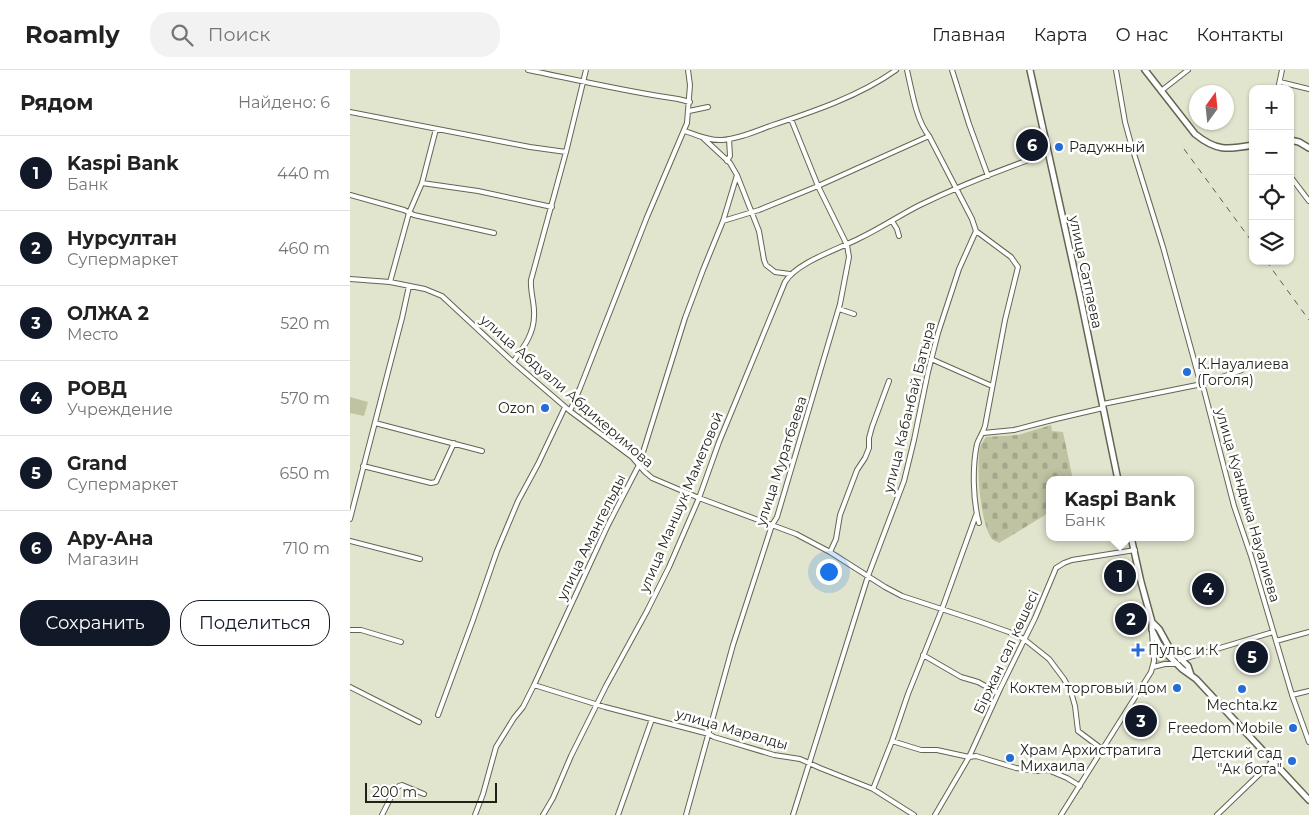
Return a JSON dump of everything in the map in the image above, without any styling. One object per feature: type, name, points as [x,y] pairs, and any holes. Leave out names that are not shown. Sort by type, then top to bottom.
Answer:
[{"type":"street","points":[[528,70],[601,86],[690,102]]},
{"type":"street","points":[[513,362],[530,336],[533,325],[531,280],[552,207],[586,70]]},
{"type":"street","points":[[570,411],[647,217],[685,131],[690,102],[688,70]]},
{"type":"street","points":[[685,131],[720,141],[729,139],[791,119],[863,90],[896,70]]},
{"type":"street","points":[[907,70],[924,130],[929,136],[972,219],[976,231],[1011,257],[1018,267],[1005,320],[983,433],[978,442],[974,468],[979,523]]},
{"type":"street","points":[[952,70],[988,176]]},
{"type":"street","name":"улица Сатпаева","points":[[1030,70],[1117,476]]},
{"type":"street","name":"улица Куандыка Науалиева","points":[[1116,70],[1125,122],[1161,238],[1199,378],[1204,390],[1234,506],[1251,556],[1292,695],[1309,742]]},
{"type":"street","points":[[1145,70],[1195,134],[1206,143],[1225,148],[1249,146]]},
{"type":"street","points":[[1161,91],[1188,70]]},
{"type":"street","points":[[1279,85],[1282,70]]},
{"type":"street","points":[[1280,82],[1309,89]]},
{"type":"street","points":[[688,111],[708,107]]},
{"type":"street","points":[[350,112],[530,147],[566,152]]},
{"type":"street","name":"улица Муратбаева","points":[[686,815],[733,645],[776,517],[839,309],[849,257],[847,245],[818,186],[791,119]]},
{"type":"street","points":[[390,282],[409,213],[422,182],[436,129]]},
{"type":"street","points":[[723,221],[759,210],[818,186],[929,136]]},
{"type":"street","points":[[702,137],[727,161],[737,175],[759,231],[766,265],[775,272],[790,274],[920,205],[1048,153]]},
{"type":"street","points":[[727,161],[730,156],[729,139]]},
{"type":"street","points":[[1294,141],[1309,148]]},
{"type":"street","name":"улица Амангельды","points":[[475,815],[496,747],[523,707],[638,465],[685,318],[723,221],[737,175]]},
{"type":"street","points":[[1294,181],[1309,201]]},
{"type":"street","points":[[422,182],[478,191],[552,207]]},
{"type":"street","points":[[350,195],[409,213],[494,234]]},
{"type":"street","points":[[892,221],[898,229],[899,236]]},
{"type":"street","name":"улица Кабанбай Батыра","points":[[793,815],[868,576],[904,481],[938,333],[959,270],[976,231]]},
{"type":"street","name":"улица Маншук Маметовой","points":[[543,815],[553,798],[571,756],[597,704],[668,567],[699,498],[719,442],[790,274]]},
{"type":"street","name":"улица Абдуали Абдикеримова","points":[[350,280],[390,282],[426,289],[442,296],[513,362],[570,411],[632,457],[652,478],[699,498],[796,534],[830,552],[902,596],[1009,632],[1024,640],[1049,659],[1064,679],[1075,706],[1078,731],[1102,749]]},
{"type":"street","points":[[350,519],[409,286]]},
{"type":"street","points":[[839,309],[854,314]]},
{"type":"street","points":[[931,359],[992,386]]},
{"type":"street","points":[[983,433],[1014,430],[1103,406],[1202,384],[1242,370]]},
{"type":"street","points":[[830,552],[836,539],[840,515],[857,470],[869,448],[872,427],[889,381]]},
{"type":"street","points":[[438,715],[497,550],[518,501],[565,407]]},
{"type":"street","points":[[375,423],[482,451]]},
{"type":"street","points":[[363,466],[431,483],[436,482],[454,443]]},
{"type":"street","points":[[873,789],[977,513]]},
{"type":"street","points":[[350,541],[420,559]]},
{"type":"street","points":[[1061,815],[1124,717],[1153,667],[1152,622],[1132,541]]},
{"type":"street","name":"Біржан сал көшесі","points":[[935,815],[969,757],[1035,618],[1056,568],[1072,560],[1135,550]]},
{"type":"street","points":[[1152,622],[1159,629],[1178,662]]},
{"type":"street","points":[[350,630],[361,630],[402,642]]},
{"type":"street","points":[[1152,630],[1159,644],[1191,674],[1309,800]]},
{"type":"street","points":[[1153,667],[1178,662],[1273,632]]},
{"type":"street","points":[[1276,641],[1309,632]]},
{"type":"street","points":[[923,656],[961,677],[978,682],[998,693]]},
{"type":"street","name":"улица Маралды","points":[[534,685],[709,734],[774,755],[809,762],[873,789],[914,815]]},
{"type":"street","points":[[350,687],[419,722]]},
{"type":"street","points":[[1292,695],[1309,691]]},
{"type":"street","points":[[618,815],[652,719]]},
{"type":"street","points":[[892,741],[921,750],[937,750],[969,757],[976,756],[1016,768],[1037,771],[1048,770],[1080,786]]},
{"type":"street","points":[[1217,815],[1273,760]]},
{"type":"street","points":[[382,815],[394,791],[399,786],[402,785],[424,794]]},
{"type":"green space","points":[[350,397],[368,402],[364,416],[350,413]]},
{"type":"green space","points":[[1051,425],[1052,431],[1063,432],[1072,476],[1046,476],[1046,514],[999,543],[992,539],[984,520],[980,492],[979,452],[981,444],[986,437],[1018,435]]},
{"type":"green space","points":[[1161,646],[1168,649],[1171,656],[1168,663],[1161,666],[1154,663],[1151,656],[1154,649]]},
{"type":"railway","points":[[1184,149],[1249,238]]},
{"type":"railway","points":[[1269,265],[1309,320]]},
{"type":"place","name":"Ару-Ана","points":[[1032,145]]},
{"type":"place","name":"Радужный","points":[[1059,147]]},
{"type":"place","name":"К.Науалиева (Гоголя)","points":[[1187,372]]},
{"type":"place","name":"Ozon","points":[[545,408]]},
{"type":"place","name":"Kaspi Bank","points":[[1120,576]]},
{"type":"place","name":"РОВД","points":[[1208,589]]},
{"type":"place","name":"Нурсултан","points":[[1131,619]]},
{"type":"place","name":"Пульс и К","points":[[1138,650]]},
{"type":"place","name":"Grand","points":[[1252,657]]},
{"type":"place","name":"Коктем торговый дом","points":[[1177,688]]},
{"type":"place","name":"Mechta.kz","points":[[1242,689]]},
{"type":"place","name":"ОЛЖА 2","points":[[1141,721]]},
{"type":"place","name":"Freedom Mobile","points":[[1293,728]]},
{"type":"place","name":"Храм Архистратига Михаила","points":[[1010,758]]},
{"type":"place","name":"Детский сад \"Ак бота\"","points":[[1292,761]]}]
